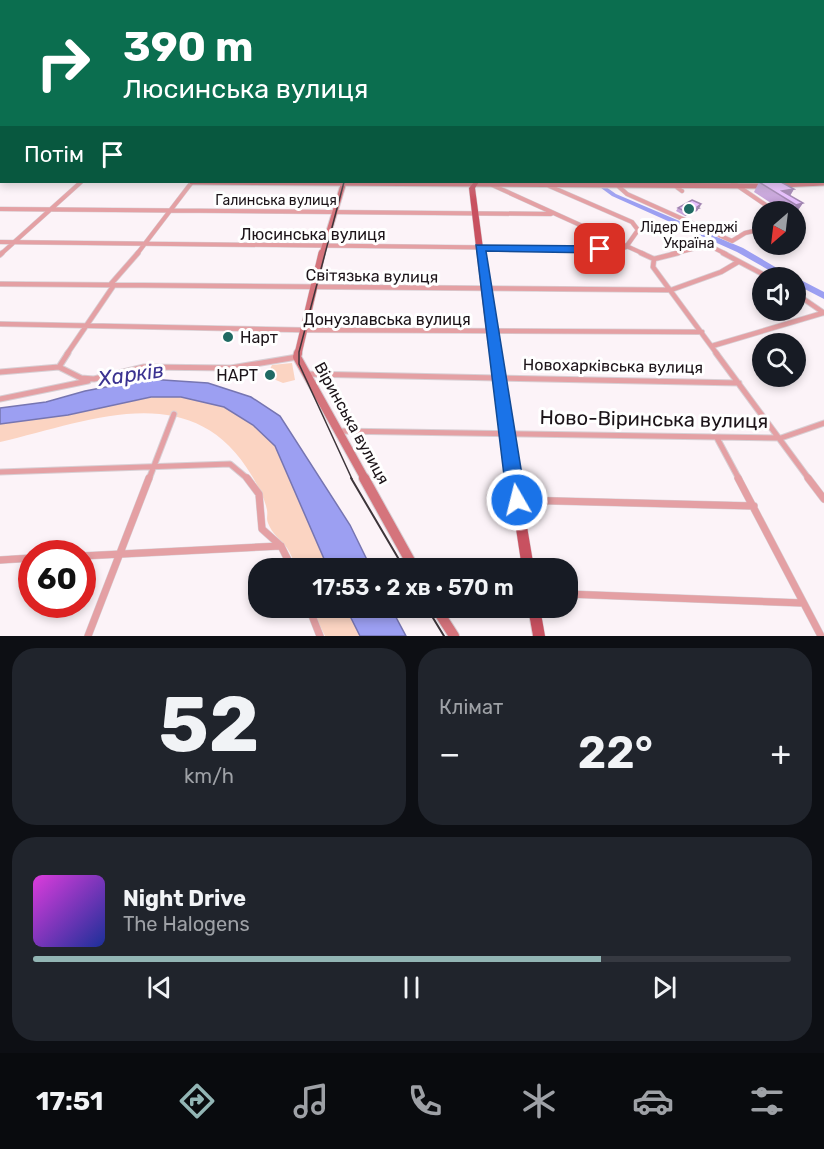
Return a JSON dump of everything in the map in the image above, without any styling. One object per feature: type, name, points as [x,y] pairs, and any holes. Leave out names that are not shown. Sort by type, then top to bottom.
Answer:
[{"type":"main road","name":"Віринська вулиця","points":[[344,183],[324,246],[297,357],[408,558]]},
{"type":"main road","points":[[526,558],[484,289],[475,213],[475,183],[741,187],[824,183]]},
{"type":"main road","points":[[442,618],[454,636]]},
{"type":"main road","points":[[536,618],[539,636]]},
{"type":"street","points":[[0,255],[80,183]]},
{"type":"street","points":[[59,367],[112,285],[191,183]]},
{"type":"street","points":[[487,183],[654,259],[708,245],[738,262],[753,267]]},
{"type":"street","points":[[672,183],[682,191]]},
{"type":"street","points":[[734,183],[761,201]]},
{"type":"street","points":[[613,184],[627,194],[732,241],[752,232]]},
{"type":"street","points":[[547,185],[635,224],[638,230],[626,247]]},
{"type":"street","name":"Галинська вулиця","points":[[0,208],[551,214]]},
{"type":"street","name":"Люсинська вулиця","points":[[0,242],[480,248],[619,249],[626,247]]},
{"type":"street","points":[[654,259],[653,267],[781,438],[824,500]]},
{"type":"street","name":"Світязька вулиця","points":[[0,284],[671,291],[721,272],[738,262]]},
{"type":"street","points":[[806,301],[824,313]]},
{"type":"street","points":[[712,346],[824,313]]},
{"type":"street","name":"Донузлавська вулиця","points":[[0,324],[303,330],[702,332]]},
{"type":"street","points":[[0,399],[94,380],[144,367],[231,368],[297,357]]},
{"type":"street","points":[[0,372],[59,367],[81,378],[94,380]]},
{"type":"street","name":"Новохарківська вулиця","points":[[306,374],[666,380],[739,384]]},
{"type":"street","points":[[88,636],[174,414]]},
{"type":"street","name":"Ново-Віринська вулиця","points":[[338,430],[781,438],[824,423]]},
{"type":"street","points":[[717,438],[821,636]]},
{"type":"street","points":[[0,472],[230,464],[243,474],[259,494],[262,530],[281,546],[287,558]]},
{"type":"street","points":[[517,500],[754,506]]},
{"type":"street","points":[[96,555],[281,546]]},
{"type":"street","points":[[0,560],[18,559]]},
{"type":"street","points":[[578,594],[803,603]]},
{"type":"street","points":[[313,618],[320,636]]},
{"type":"shaded area","points":[[292,363],[295,380],[283,383],[271,378],[269,371],[272,365]]},
{"type":"shaded area","points":[[151,397],[181,397],[224,407],[253,425],[275,446],[324,558],[292,558],[267,521],[265,501],[252,476],[228,445],[200,425],[170,415],[138,413],[69,424],[0,442],[0,424],[68,415]]},
{"type":"shaded area","points":[[316,618],[351,618],[360,636],[325,636]]},
{"type":"water","points":[[148,379],[208,383],[251,397],[280,416],[350,525],[366,558],[324,558],[275,446],[253,425],[224,407],[181,397],[151,397],[68,415],[0,424],[0,408],[46,402],[85,391]]},
{"type":"water","points":[[351,618],[396,618],[406,636],[360,636]]},
{"type":"building","points":[[761,183],[783,183],[794,189],[782,191],[800,201],[790,201]]},
{"type":"building","points":[[692,200],[701,204],[697,207],[699,208],[687,212],[678,208]]},
{"type":"waterway","points":[[597,183],[614,195],[740,250],[770,267]]},
{"type":"waterway","points":[[806,286],[824,296]]},
{"type":"tram line","points":[[344,183],[299,352],[299,364],[352,479]]},
{"type":"tram line","points":[[351,478],[398,558]]},
{"type":"tram line","points":[[433,618],[444,636]]},
{"type":"place","name":"Лідер Енерджі Україна","points":[[689,209]]},
{"type":"place","name":"Нарт","points":[[228,337]]},
{"type":"place","name":"НАРТ","points":[[270,375]]},
{"type":"route","points":[[517,500],[490,331],[480,248],[600,249]]},
{"type":"water label","name":"Харків","points":[[131,374]]}]
